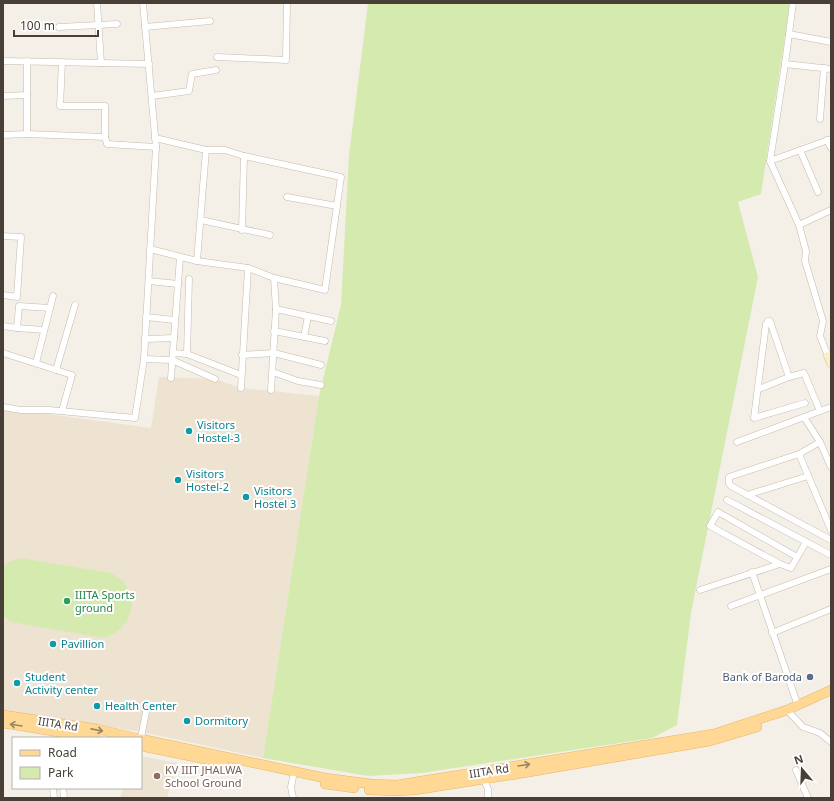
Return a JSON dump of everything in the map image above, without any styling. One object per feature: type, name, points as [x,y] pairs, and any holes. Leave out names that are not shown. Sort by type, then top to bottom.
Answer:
[{"type":"main road","name":"IIITA Rd","points":[[789,713],[798,706],[831,690]]},
{"type":"main road","name":"IIITA Rd","points":[[142,746],[293,777],[371,784],[414,784],[729,736],[831,697]]},
{"type":"main road","name":"IIITA Rd","points":[[3,715],[61,731],[91,737]]},
{"type":"main road","name":"IIITA Rd","points":[[3,723],[61,731],[125,737]]},
{"type":"main road","name":"IIITA Rd","points":[[142,738],[367,790],[397,792],[484,780],[703,739]]},
{"type":"street","points":[[97,3],[101,64]]},
{"type":"street","points":[[3,407],[21,410],[62,411],[135,418],[144,358],[156,147],[143,3]]},
{"type":"street","points":[[217,57],[286,60],[288,3]]},
{"type":"street","points":[[793,3],[770,161],[799,225],[806,251],[805,261],[823,321],[820,336],[830,358]]},
{"type":"street","points":[[145,26],[210,21]]},
{"type":"street","points":[[60,27],[116,24]]},
{"type":"street","points":[[789,34],[831,42]]},
{"type":"street","points":[[3,61],[149,64]]},
{"type":"street","points":[[27,61],[27,134]]},
{"type":"street","points":[[62,62],[60,106],[105,106],[105,137],[108,144],[156,147]]},
{"type":"street","points":[[785,64],[828,69],[820,119]]},
{"type":"street","points":[[152,96],[189,91],[192,74],[216,70]]},
{"type":"street","points":[[3,96],[27,95]]},
{"type":"street","points":[[3,135],[27,134],[105,137]]},
{"type":"street","points":[[150,249],[197,261],[248,268],[274,278],[325,290],[341,177],[244,156],[226,150],[206,150],[156,138]]},
{"type":"street","points":[[770,161],[829,140],[831,148]]},
{"type":"street","points":[[197,261],[206,150]]},
{"type":"street","points":[[800,150],[818,192]]},
{"type":"street","points":[[242,230],[244,156]]},
{"type":"street","points":[[287,197],[337,206]]},
{"type":"street","points":[[799,225],[831,210]]},
{"type":"street","points":[[201,220],[270,235]]},
{"type":"street","points":[[3,236],[21,237],[17,297],[3,294]]},
{"type":"street","points":[[171,378],[174,320],[180,257]]},
{"type":"street","points":[[241,388],[248,268]]},
{"type":"street","points":[[271,390],[276,309],[274,278]]},
{"type":"street","points":[[187,354],[189,279]]},
{"type":"street","points":[[149,281],[178,284]]},
{"type":"street","points":[[36,363],[53,296]]},
{"type":"street","points":[[56,370],[75,305]]},
{"type":"street","points":[[17,328],[19,306],[50,308]]},
{"type":"street","points":[[276,309],[331,321]]},
{"type":"street","points":[[304,337],[308,316]]},
{"type":"street","points":[[146,317],[174,320]]},
{"type":"street","points":[[789,377],[770,321],[768,321],[766,324],[759,389],[754,418],[805,403]]},
{"type":"street","points":[[3,326],[44,330]]},
{"type":"street","points":[[274,331],[325,341]]},
{"type":"street","points":[[145,339],[174,338]]},
{"type":"street","points":[[3,353],[72,375],[62,411]]},
{"type":"street","points":[[173,353],[187,354],[241,375]]},
{"type":"street","points":[[242,355],[274,353],[321,365]]},
{"type":"street","points":[[144,358],[172,360],[215,379]]},
{"type":"street","points":[[273,372],[298,381],[321,385]]},
{"type":"street","points":[[759,389],[789,377],[804,373],[820,411]]},
{"type":"street","points":[[737,442],[831,407]]},
{"type":"street","points":[[804,417],[820,442],[831,467]]},
{"type":"street","points":[[820,442],[799,454],[729,477],[728,483],[747,495],[831,540]]},
{"type":"street","points":[[799,454],[831,530]]},
{"type":"street","points":[[747,495],[808,476]]},
{"type":"street","points":[[727,500],[831,555]]},
{"type":"street","points":[[797,557],[718,512],[710,526],[780,564],[791,568],[806,542]]},
{"type":"street","points":[[700,590],[780,564]]},
{"type":"street","points":[[731,606],[831,569]]},
{"type":"street","points":[[752,572],[798,706]]},
{"type":"street","points":[[772,633],[831,609]]},
{"type":"street","points":[[141,737],[146,712]]},
{"type":"street","points":[[789,713],[803,727],[820,733],[831,742]]},
{"type":"street","points":[[796,770],[808,798]]},
{"type":"street","points":[[293,777],[291,787],[293,798]]},
{"type":"street","points":[[484,780],[488,789],[488,798]]},
{"type":"shaded area","points":[[159,377],[215,379],[241,388],[319,396],[263,758],[142,732],[3,711],[3,408],[151,428]]},
{"type":"shaded area","name":"KV IIIT JHALWA School Ground","points":[[142,756],[177,763],[167,798],[120,798],[123,789],[142,789]]},
{"type":"green space","points":[[368,3],[790,3],[761,194],[738,202],[758,277],[691,613],[677,725],[652,738],[422,773],[368,776],[263,758],[319,396],[341,305],[349,155]]},
{"type":"green space","name":"IIITA Sports ground","points":[[20,558],[111,573],[124,582],[131,595],[132,607],[127,621],[118,631],[104,638],[11,622],[3,616],[3,566],[6,563]]},
{"type":"place","name":"Visitors Hostel-3","points":[[189,431]]},
{"type":"place","name":"Visitors Hostel-2","points":[[178,480]]},
{"type":"place","name":"Visitors Hostel 3","points":[[246,497]]},
{"type":"place","name":"IIITA Sports ground","points":[[67,601]]},
{"type":"place","name":"Pavillion","points":[[53,644]]},
{"type":"place","name":"Bank of Baroda","points":[[810,677]]},
{"type":"place","name":"Student Activity center","points":[[17,683]]},
{"type":"place","name":"Health Center","points":[[97,706]]},
{"type":"place","name":"Dormitory","points":[[187,721]]},
{"type":"place","name":"KV IIIT JHALWA School Ground","points":[[157,776]]}]
